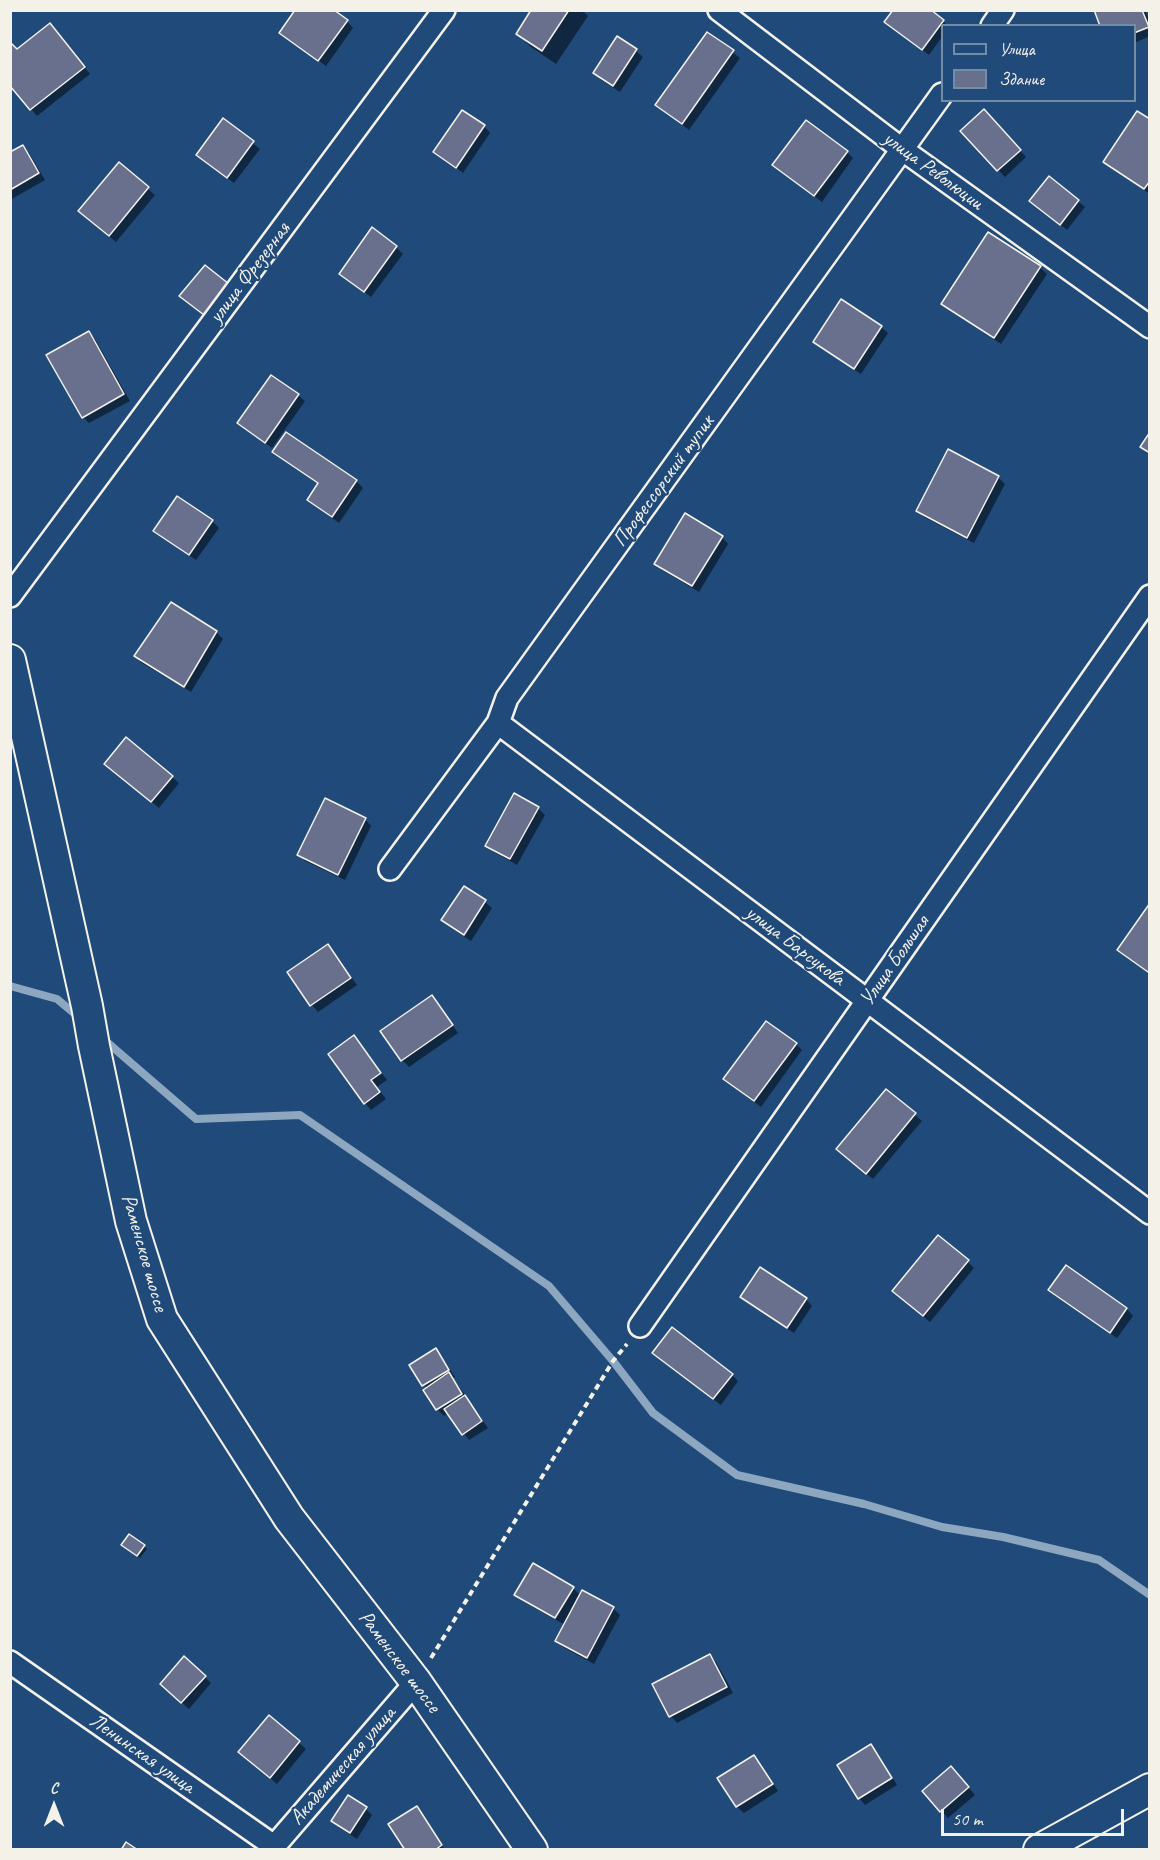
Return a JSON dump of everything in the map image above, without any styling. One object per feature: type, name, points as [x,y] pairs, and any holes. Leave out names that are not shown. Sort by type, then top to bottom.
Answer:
[{"type":"main road","name":"Раменское шоссе","points":[[10,660],[87,1006],[131,1221],[162,1319],[289,1518],[416,1682],[532,1850]]},
{"type":"main road","points":[[1039,1850],[1149,1790]]},
{"type":"street","name":"улица Фрезерная","points":[[10,596],[444,10]]},
{"type":"street","name":"улица Революции","points":[[719,10],[903,150],[1149,327]]},
{"type":"street","points":[[993,24],[1003,10]]},
{"type":"street","name":"Профессорский тупик","points":[[390,869],[498,723],[507,698],[941,95]]},
{"type":"street","name":"Улица Большая","points":[[640,1326],[1149,596]]},
{"type":"street","name":"улица Барсукова","points":[[498,723],[1149,1213]]},
{"type":"street","name":"Ленинская улица","points":[[10,1662],[272,1848]]},
{"type":"street","name":"Академическая улица","points":[[272,1848],[416,1682]]},
{"type":"path","points":[[416,1682],[613,1361],[640,1326]]},
{"type":"building","points":[[295,10],[334,10],[348,20],[318,61],[279,33]]},
{"type":"building","points":[[531,10],[569,10],[542,51],[516,34]]},
{"type":"building","points":[[893,10],[931,10],[944,20],[922,50],[884,22]]},
{"type":"building","points":[[1094,10],[1142,10],[1149,27],[1136,32],[1136,24],[1099,24]]},
{"type":"building","points":[[50,23],[85,67],[30,110],[10,86],[10,42],[17,49]]},
{"type":"building","points":[[707,32],[734,50],[682,124],[655,105]]},
{"type":"building","points":[[617,36],[637,49],[613,86],[593,73]]},
{"type":"building","points":[[984,109],[1021,150],[997,171],[960,131]]},
{"type":"building","points":[[462,110],[485,125],[456,168],[433,152]]},
{"type":"building","points":[[1137,111],[1150,119],[1150,181],[1144,189],[1103,162]]},
{"type":"building","points":[[223,118],[254,141],[227,178],[196,155]]},
{"type":"building","points":[[806,120],[848,151],[814,196],[772,165]]},
{"type":"building","points":[[23,145],[39,173],[10,190],[10,152]]},
{"type":"building","points":[[119,162],[149,187],[109,236],[78,211]]},
{"type":"building","points":[[1049,176],[1079,200],[1060,225],[1029,201]]},
{"type":"building","points":[[372,227],[397,246],[364,292],[339,274]]},
{"type":"building","points":[[988,232],[1041,266],[994,338],[941,304]]},
{"type":"building","points":[[205,265],[229,284],[204,315],[179,296]]},
{"type":"building","points":[[841,299],[882,326],[854,369],[813,342]]},
{"type":"building","points":[[89,331],[124,394],[82,418],[46,355]]},
{"type":"building","points":[[271,375],[299,394],[265,443],[237,423]]},
{"type":"building","points":[[286,432],[357,480],[332,517],[307,500],[318,483],[272,452]]},
{"type":"building","points":[[1150,432],[1150,453],[1140,447]]},
{"type":"building","points":[[948,449],[999,476],[967,538],[916,511]]},
{"type":"building","points":[[177,496],[213,520],[189,555],[153,531]]},
{"type":"building","points":[[685,513],[723,536],[692,586],[654,564]]},
{"type":"building","points":[[171,602],[217,631],[184,687],[134,656]]},
{"type":"building","points":[[126,737],[173,776],[151,802],[104,764]]},
{"type":"building","points":[[514,793],[539,807],[510,859],[485,846]]},
{"type":"building","points":[[325,798],[366,818],[338,875],[297,855]]},
{"type":"building","points":[[464,886],[486,900],[464,935],[441,920]]},
{"type":"building","points":[[1150,903],[1150,970],[1148,972],[1117,950]]},
{"type":"building","points":[[328,944],[351,978],[310,1006],[287,972]]},
{"type":"building","points":[[432,995],[453,1025],[401,1061],[380,1031]]},
{"type":"building","points":[[766,1021],[797,1043],[754,1101],[723,1079]]},
{"type":"building","points":[[354,1035],[381,1073],[371,1080],[380,1092],[364,1104],[328,1054]]},
{"type":"building","points":[[886,1089],[916,1113],[866,1174],[836,1149]]},
{"type":"building","points":[[938,1235],[969,1260],[923,1316],[892,1291]]},
{"type":"building","points":[[1066,1265],[1127,1308],[1110,1333],[1048,1290]]},
{"type":"building","points":[[760,1267],[807,1298],[787,1328],[740,1297]]},
{"type":"building","points":[[672,1327],[733,1374],[713,1399],[652,1353]]},
{"type":"building","points":[[436,1348],[449,1370],[422,1386],[409,1365]]},
{"type":"building","points":[[449,1372],[462,1394],[436,1410],[423,1390]]},
{"type":"building","points":[[465,1395],[482,1421],[462,1435],[444,1409]]},
{"type":"building","points":[[129,1534],[145,1545],[137,1556],[121,1545]]},
{"type":"building","points":[[533,1563],[574,1587],[555,1618],[514,1595]]},
{"type":"building","points":[[582,1590],[614,1607],[587,1658],[555,1641]]},
{"type":"building","points":[[710,1654],[727,1687],[669,1717],[652,1684]]},
{"type":"building","points":[[184,1656],[206,1676],[181,1703],[160,1684]]},
{"type":"building","points":[[269,1715],[300,1741],[270,1778],[238,1752]]},
{"type":"building","points":[[871,1744],[892,1778],[858,1799],[837,1765]]},
{"type":"building","points":[[754,1755],[773,1784],[736,1807],[717,1778]]},
{"type":"building","points":[[951,1766],[969,1787],[940,1812],[922,1791]]},
{"type":"building","points":[[348,1795],[367,1807],[350,1833],[331,1821]]},
{"type":"building","points":[[417,1806],[442,1845],[435,1850],[405,1850],[388,1824]]},
{"type":"building","points":[[126,1842],[138,1850],[121,1850]]},
{"type":"waterway","points":[[10,986],[57,999],[81,1019]]},
{"type":"waterway","points":[[101,1037],[196,1119],[300,1115],[549,1286],[613,1361],[653,1413],[737,1475],[864,1504],[942,1527],[1003,1537],[1099,1560],[1150,1595]]}]
